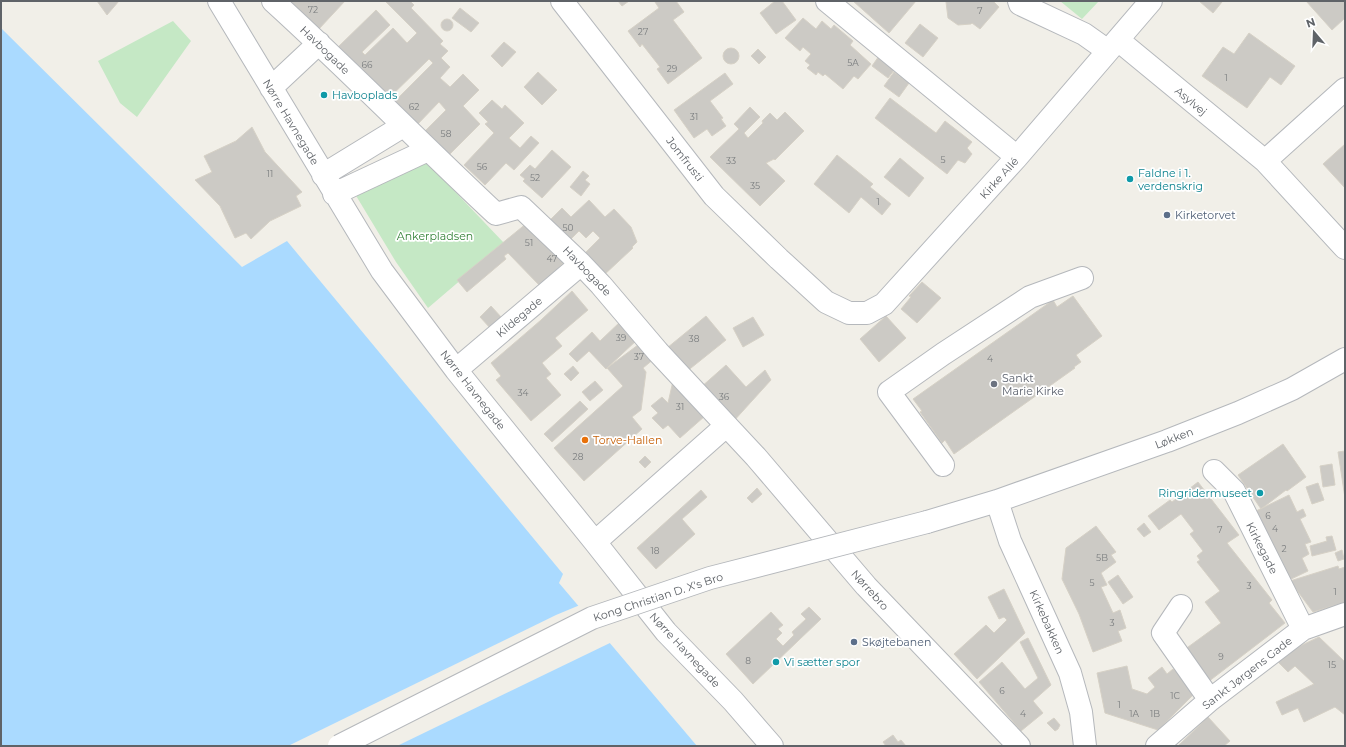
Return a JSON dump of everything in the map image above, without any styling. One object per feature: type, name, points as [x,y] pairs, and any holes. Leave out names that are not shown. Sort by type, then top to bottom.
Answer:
[{"type":"street","name":"Nørre Havnegade","points":[[219,1],[334,194],[382,271],[456,370],[666,632],[733,701],[772,746]]},
{"type":"street","name":"Havbogade","points":[[273,1],[319,43],[403,126],[496,214],[521,207],[581,264],[601,285],[724,430]]},
{"type":"street","name":"Jomfrusti","points":[[562,1],[714,196],[826,302]]},
{"type":"street","points":[[827,1],[1017,157]]},
{"type":"street","name":"Asylvej","points":[[1019,1],[1020,4],[1084,34],[1113,45],[1265,161],[1345,248]]},
{"type":"street","name":"Kirke Allé","points":[[826,302],[849,313],[867,313],[884,304],[1017,157],[1151,1]]},
{"type":"street","points":[[271,88],[319,43]]},
{"type":"street","points":[[1265,161],[1345,89]]},
{"type":"street","points":[[323,175],[403,126]]},
{"type":"street","points":[[334,194],[428,150]]},
{"type":"street","name":"Kildegade","points":[[456,370],[581,264]]},
{"type":"street","points":[[943,465],[889,392],[943,354],[1030,297],[1082,278]]},
{"type":"street","name":"Løkken","points":[[997,501],[1167,441],[1238,413],[1292,389],[1345,359]]},
{"type":"street","points":[[595,542],[724,430]]},
{"type":"street","name":"Nørrebro","points":[[724,430],[866,586],[1019,746]]},
{"type":"street","name":"Kirkegade","points":[[1214,471],[1234,491],[1303,629]]},
{"type":"street","name":"Kong Christian D. X's Bro","points":[[339,746],[592,618],[710,578],[927,522],[997,501]]},
{"type":"street","name":"Kirkebakken","points":[[997,501],[1010,541],[1070,673],[1081,712],[1085,746]]},
{"type":"street","points":[[1181,606],[1163,633],[1210,700]]},
{"type":"street","name":"Sankt Jørgens Gade","points":[[1157,746],[1210,700],[1303,629],[1343,619]]},
{"type":"green space","points":[[1060,1],[1099,1],[1082,19]]},
{"type":"green space","points":[[173,21],[191,41],[137,117],[120,103],[98,61]]},
{"type":"green space","name":"Ankerpladsen","points":[[424,159],[504,243],[428,308],[396,262],[355,194]]},
{"type":"water","points":[[1,28],[242,267],[287,241],[563,574],[559,583],[697,746],[1,746]]},
{"type":"pier","points":[[580,605],[612,642],[397,746],[288,746],[556,615]]},
{"type":"building","points":[[97,1],[119,1],[107,15]]},
{"type":"building","points":[[286,1],[345,1],[318,30]]},
{"type":"building","points":[[385,1],[410,1],[414,5],[411,8],[443,41],[440,44],[448,51],[441,58],[450,67],[440,78],[450,87],[463,74],[479,90],[463,106],[480,124],[449,155],[425,131],[446,110],[439,102],[415,127],[392,104],[433,63],[429,59],[386,101],[336,49],[376,10],[390,25],[362,52],[365,55],[393,28],[407,43],[417,33]]},
{"type":"building","points":[[618,1],[629,1],[622,6]]},
{"type":"building","points":[[676,1],[684,12],[673,20],[702,58],[668,84],[657,69],[660,67],[642,44],[640,47],[628,31],[659,8],[655,2]]},
{"type":"building","points":[[775,1],[782,1],[796,20],[776,34],[760,13]]},
{"type":"building","points":[[853,1],[916,1],[889,33]]},
{"type":"building","points":[[945,1],[993,1],[999,7],[980,29],[972,23],[958,25],[948,18]]},
{"type":"building","points":[[1199,1],[1222,1],[1222,2],[1213,13]]},
{"type":"building","points":[[1306,1],[1345,1],[1345,18],[1332,30]]},
{"type":"building","points":[[460,8],[479,23],[471,32],[452,18]]},
{"type":"building","points":[[803,18],[816,29],[822,21],[831,29],[834,25],[853,41],[850,45],[871,64],[858,79],[854,76],[843,89],[825,74],[823,76],[818,72],[816,75],[807,68],[810,65],[805,61],[811,54],[803,47],[800,51],[785,38]]},
{"type":"building","points":[[445,19],[449,19],[453,25],[449,31],[445,31],[441,27],[441,23]]},
{"type":"building","points":[[920,24],[938,38],[923,57],[905,43]]},
{"type":"building","points":[[1249,33],[1295,66],[1281,85],[1270,77],[1247,108],[1202,76],[1223,47],[1234,54]]},
{"type":"building","points":[[504,42],[516,52],[502,67],[491,56]]},
{"type":"building","points":[[731,48],[738,53],[739,56],[734,63],[731,64],[724,59],[723,56],[728,49]]},
{"type":"building","points":[[758,49],[766,57],[759,64],[751,56]]},
{"type":"building","points":[[879,56],[895,69],[888,78],[872,66]]},
{"type":"building","points":[[538,72],[557,90],[542,105],[524,87]]},
{"type":"building","points":[[894,72],[909,83],[899,97],[884,86]]},
{"type":"building","points":[[725,73],[733,84],[710,101],[723,118],[721,119],[726,126],[712,136],[707,129],[694,138],[674,110]]},
{"type":"building","points":[[890,98],[936,133],[945,121],[972,142],[967,148],[972,154],[965,163],[958,160],[947,174],[875,118]]},
{"type":"building","points":[[492,100],[502,109],[505,105],[524,123],[509,138],[520,148],[531,136],[539,143],[514,170],[506,163],[485,185],[464,165],[494,133],[485,124],[488,122],[479,113]]},
{"type":"building","points":[[750,107],[760,117],[744,133],[748,138],[763,123],[762,121],[770,113],[777,120],[785,112],[804,131],[775,160],[774,159],[766,163],[785,181],[760,206],[710,157],[739,129],[734,124]]},
{"type":"building","points":[[252,127],[265,152],[302,192],[296,196],[301,206],[270,221],[251,239],[246,233],[235,238],[220,206],[195,180],[212,172],[204,156],[236,141]]},
{"type":"building","points":[[1345,144],[1345,188],[1323,164]]},
{"type":"building","points":[[552,150],[571,167],[542,198],[523,181],[525,179],[520,175],[530,165],[535,169]]},
{"type":"building","points":[[837,155],[873,184],[870,187],[891,204],[882,215],[861,197],[849,213],[814,184]]},
{"type":"building","points":[[900,158],[924,178],[909,197],[884,177]]},
{"type":"building","points":[[583,171],[589,176],[585,180],[590,184],[581,196],[570,187]]},
{"type":"building","points":[[589,200],[605,217],[614,209],[631,227],[637,242],[632,247],[633,248],[604,275],[584,254],[600,238],[593,231],[586,238],[579,231],[567,243],[547,223],[562,208],[571,217]]},
{"type":"building","points":[[527,223],[567,259],[540,286],[508,253],[504,256],[506,259],[467,292],[457,280]]},
{"type":"building","points":[[922,282],[941,298],[917,323],[901,309],[911,297],[909,296]]},
{"type":"building","points":[[572,291],[588,310],[555,338],[562,346],[542,363],[551,374],[546,378],[561,395],[531,421],[496,380],[501,376],[491,363]]},
{"type":"building","name":"Sankt Marie Kirke","points":[[1073,296],[1102,336],[1076,355],[1081,362],[1074,367],[1075,368],[954,454],[945,440],[942,443],[920,412],[922,411],[913,399],[1053,300],[1057,307]]},
{"type":"building","points":[[491,306],[502,318],[491,329],[480,317]]},
{"type":"building","points":[[706,316],[726,340],[686,372],[667,348]]},
{"type":"building","points":[[886,316],[906,338],[879,362],[860,339]]},
{"type":"building","points":[[753,317],[764,335],[743,347],[733,328]]},
{"type":"building","points":[[621,321],[638,339],[606,369],[589,351],[577,362],[569,354],[592,332],[600,341]]},
{"type":"building","points":[[642,342],[655,358],[643,368],[646,372],[641,410],[632,417],[642,429],[584,481],[554,448],[623,386],[607,368]]},
{"type":"building","points":[[726,365],[746,387],[765,370],[771,380],[732,423],[700,388]]},
{"type":"building","points":[[573,366],[579,373],[571,381],[564,374]]},
{"type":"building","points":[[595,381],[603,390],[590,401],[582,392]]},
{"type":"building","points":[[673,381],[705,416],[680,438],[668,425],[663,429],[652,418],[658,413],[651,406],[662,397],[668,403]]},
{"type":"building","points":[[580,401],[588,409],[552,442],[544,434]]},
{"type":"building","points":[[1283,444],[1306,477],[1261,509],[1238,475]]},
{"type":"building","points":[[1345,451],[1345,498],[1338,452]]},
{"type":"building","points":[[645,456],[651,462],[645,468],[639,462]]},
{"type":"building","points":[[1332,464],[1335,485],[1323,487],[1320,466]]},
{"type":"building","points":[[1198,482],[1239,535],[1227,543],[1272,600],[1269,603],[1285,623],[1208,682],[1184,650],[1221,623],[1205,602],[1220,591],[1197,562],[1200,560],[1197,556],[1203,551],[1190,534],[1194,531],[1181,514],[1159,530],[1148,516],[1170,500],[1172,502]]},
{"type":"building","points":[[1318,483],[1324,500],[1312,504],[1306,487]]},
{"type":"building","points":[[757,488],[762,494],[752,503],[747,498]]},
{"type":"building","points":[[701,490],[707,497],[682,519],[695,534],[656,569],[637,548]]},
{"type":"building","points":[[1289,495],[1297,512],[1303,509],[1306,516],[1300,519],[1311,542],[1305,544],[1309,554],[1302,558],[1308,571],[1287,581],[1254,512]]},
{"type":"building","points":[[1144,523],[1151,532],[1144,537],[1137,529]]},
{"type":"building","points":[[1096,526],[1116,552],[1111,555],[1116,562],[1101,573],[1107,585],[1101,587],[1113,613],[1120,610],[1126,628],[1118,631],[1122,641],[1093,652],[1079,614],[1062,579],[1066,548]]},
{"type":"building","points":[[1332,536],[1336,550],[1312,556],[1310,546],[1327,541],[1326,537]]},
{"type":"building","points":[[1342,550],[1344,559],[1338,561],[1335,553]]},
{"type":"building","points":[[1338,566],[1339,569],[1345,567],[1345,602],[1313,612],[1290,581]]},
{"type":"building","points":[[1118,575],[1133,597],[1123,604],[1108,582]]},
{"type":"building","points":[[1004,589],[1025,633],[977,679],[954,654],[986,625],[994,633],[1007,620],[1004,617],[999,619],[988,597]]},
{"type":"building","points":[[809,607],[821,619],[753,684],[726,654],[771,612],[783,625],[778,629],[782,633],[776,639],[783,646],[794,635],[792,632],[806,619],[801,614]]},
{"type":"building","points":[[1319,637],[1345,662],[1345,715],[1335,707],[1304,722],[1298,708],[1282,715],[1276,702],[1314,684],[1295,666],[1288,672],[1278,662],[1281,655]]},
{"type":"building","points":[[1028,638],[1051,685],[1033,701],[1043,713],[1021,731],[979,682],[1002,662],[1025,689],[1038,678],[1020,642]]},
{"type":"building","points":[[1127,666],[1132,689],[1147,694],[1155,687],[1148,678],[1162,667],[1167,674],[1173,669],[1196,692],[1158,730],[1105,713],[1097,673]]},
{"type":"building","points":[[1208,717],[1230,741],[1224,746],[1178,746]]},
{"type":"building","points":[[1054,718],[1060,725],[1055,731],[1047,723]]},
{"type":"building","points":[[893,735],[898,742],[901,740],[906,746],[886,746],[883,742]]},
{"type":"place","name":"Havboplads","points":[[324,95]]},
{"type":"place","name":"Faldne i 1. verdenskrig","points":[[1130,179]]},
{"type":"place","name":"Kirketorvet","points":[[1167,215]]},
{"type":"place","name":"Sankt Marie Kirke","points":[[994,384]]},
{"type":"place","name":"Torve-Hallen","points":[[585,440]]},
{"type":"place","name":"Ringridermuseet","points":[[1260,493]]},
{"type":"place","name":"Skøjtebanen","points":[[854,642]]},
{"type":"place","name":"Vi sætter spor","points":[[776,662]]}]
